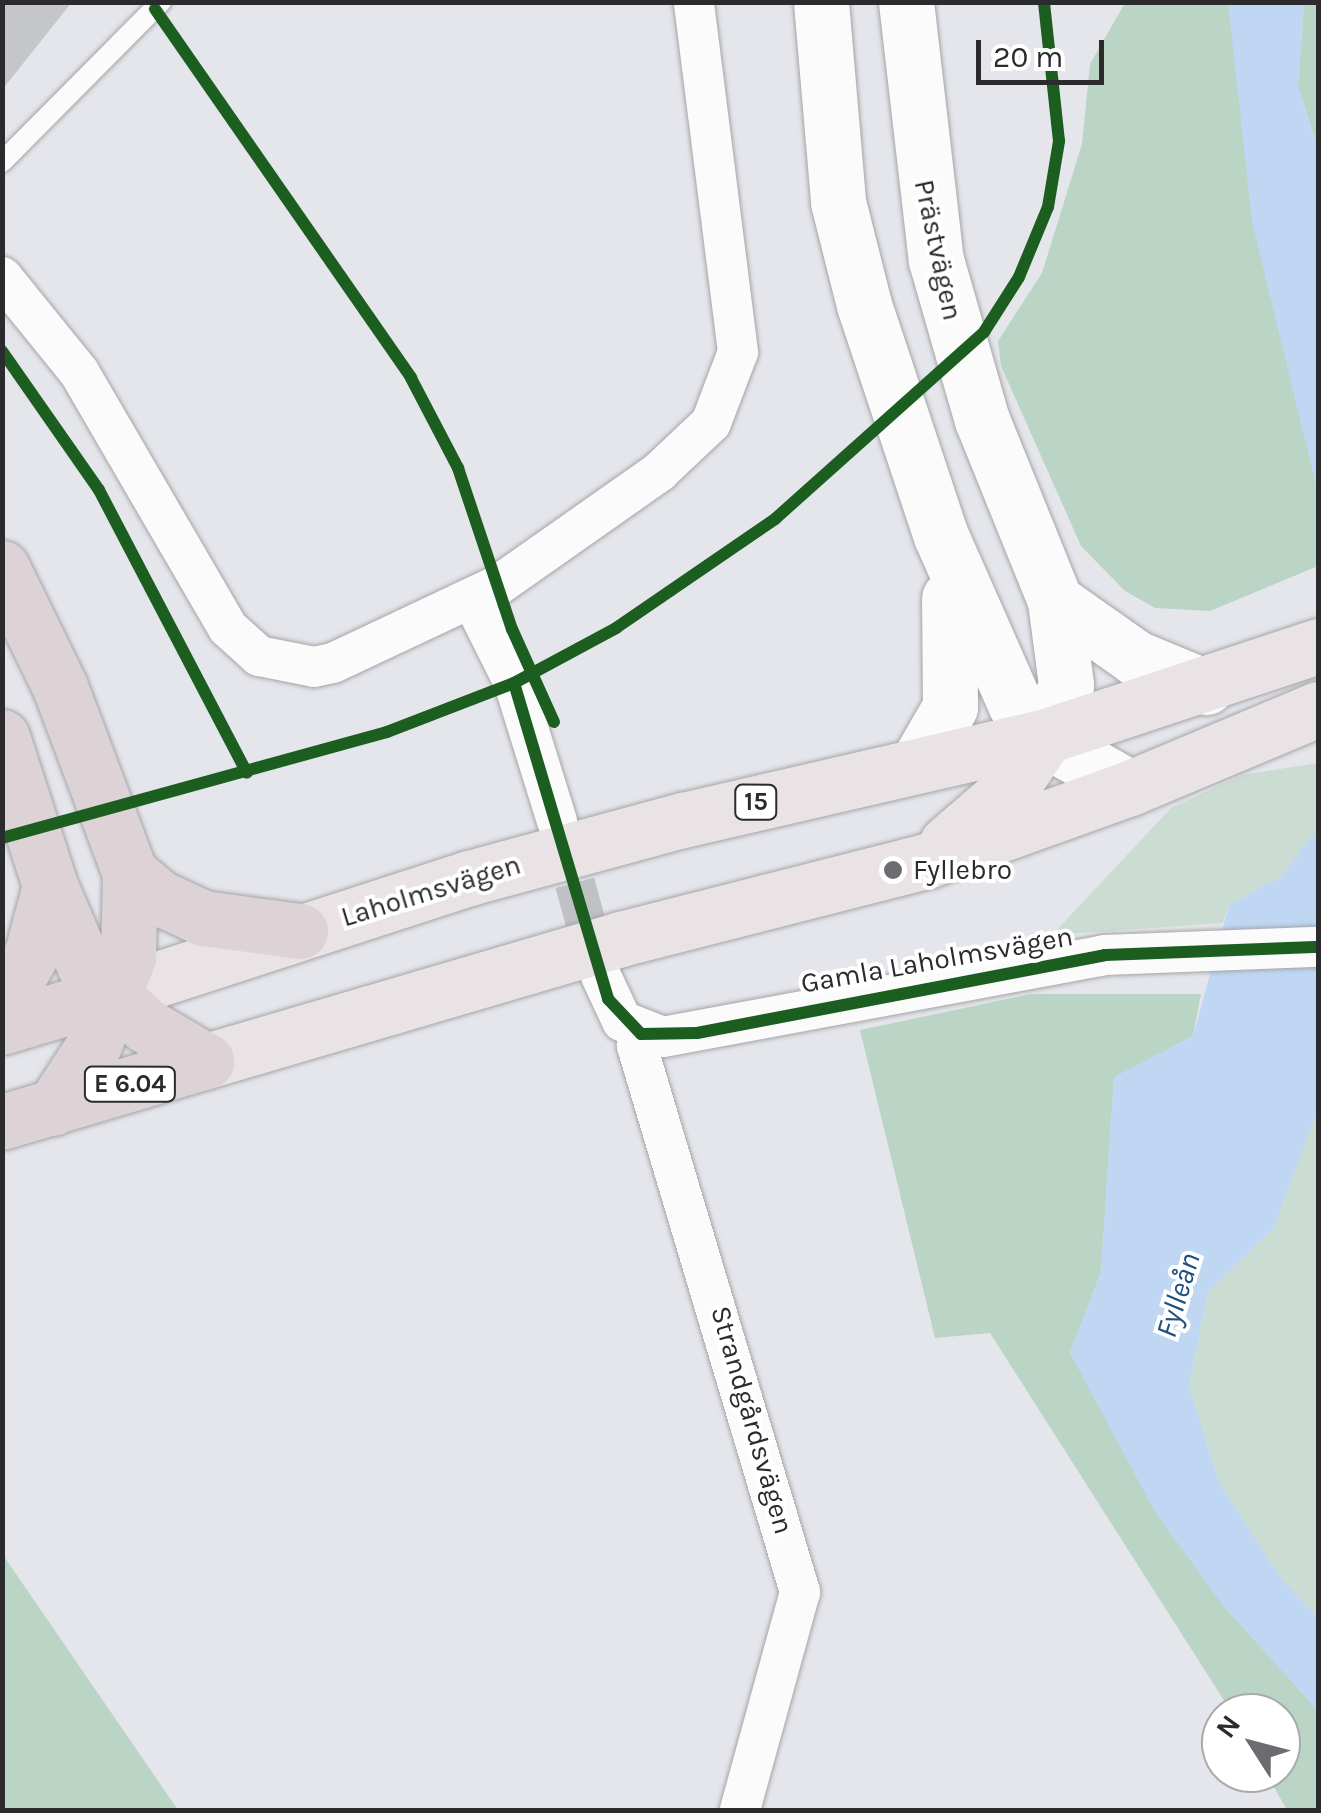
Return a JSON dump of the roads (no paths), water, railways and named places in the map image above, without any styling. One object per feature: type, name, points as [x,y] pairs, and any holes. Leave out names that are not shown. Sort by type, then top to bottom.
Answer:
[{"type":"highway","points":[[2,568],[60,687],[130,873],[128,958],[112,994]]},
{"type":"highway","points":[[2,737],[71,945],[112,994],[145,1025],[206,1061]]},
{"type":"highway","points":[[130,873],[160,898],[204,918],[300,931]]},
{"type":"highway","points":[[2,1006],[32,953],[50,886]]},
{"type":"highway","name":"E 6.04","points":[[28,1115],[94,1045],[112,994]]},
{"type":"highway","name":"Laholmsvägen","points":[[2,1027],[112,994]]},
{"type":"highway","name":"E 6.04","points":[[28,1115],[206,1061]]},
{"type":"main road","name":"Laholmsvägen","points":[[112,994],[300,931],[647,830],[1046,736],[1206,687],[1318,646]]},
{"type":"main road","points":[[206,1061],[601,944],[926,861],[1234,748],[1318,709]]},
{"type":"main road","points":[[926,861],[1012,787],[1046,736]]},
{"type":"street","points":[[2,278],[79,372],[228,628],[259,656],[314,667],[333,663],[472,599],[659,472],[711,423],[738,352],[694,2]]},
{"type":"street","points":[[821,2],[838,202],[864,305],[941,536],[998,675],[1046,736],[1130,788]]},
{"type":"street","name":"Prästvägen","points":[[906,2],[920,163],[936,260],[982,420],[1055,600],[1066,686],[1046,736]]},
{"type":"street","points":[[917,764],[950,707],[954,676],[941,536]]},
{"type":"street","points":[[472,599],[514,683],[558,821]]},
{"type":"street","points":[[1055,600],[1136,658],[1206,687]]},
{"type":"street","name":"Gamla Laholmsvägen","points":[[641,1034],[697,1033],[1000,971],[1175,950],[1318,948]]},
{"type":"street","points":[[601,976],[622,1021],[641,1034]]},
{"type":"street","name":"Strandgårdsvägen","points":[[641,1034],[636,1046],[800,1592],[740,1810]]},
{"type":"lane","points":[[2,162],[161,2]]},
{"type":"water","points":[[1228,3],[1304,3],[1298,86],[1318,149],[1318,494],[1252,221]]},
{"type":"water","name":"Fylleån","points":[[1318,828],[1318,1110],[1273,1229],[1208,1292],[1189,1386],[1219,1482],[1278,1574],[1318,1618],[1318,1711],[1224,1607],[1155,1512],[1070,1353],[1101,1272],[1114,1077],[1193,1036],[1229,905],[1281,876]]},
{"type":"tunnel","points":[[559,825],[599,971]]},
{"type":"place","name":"Fyllebro","points":[[893,870]]}]
